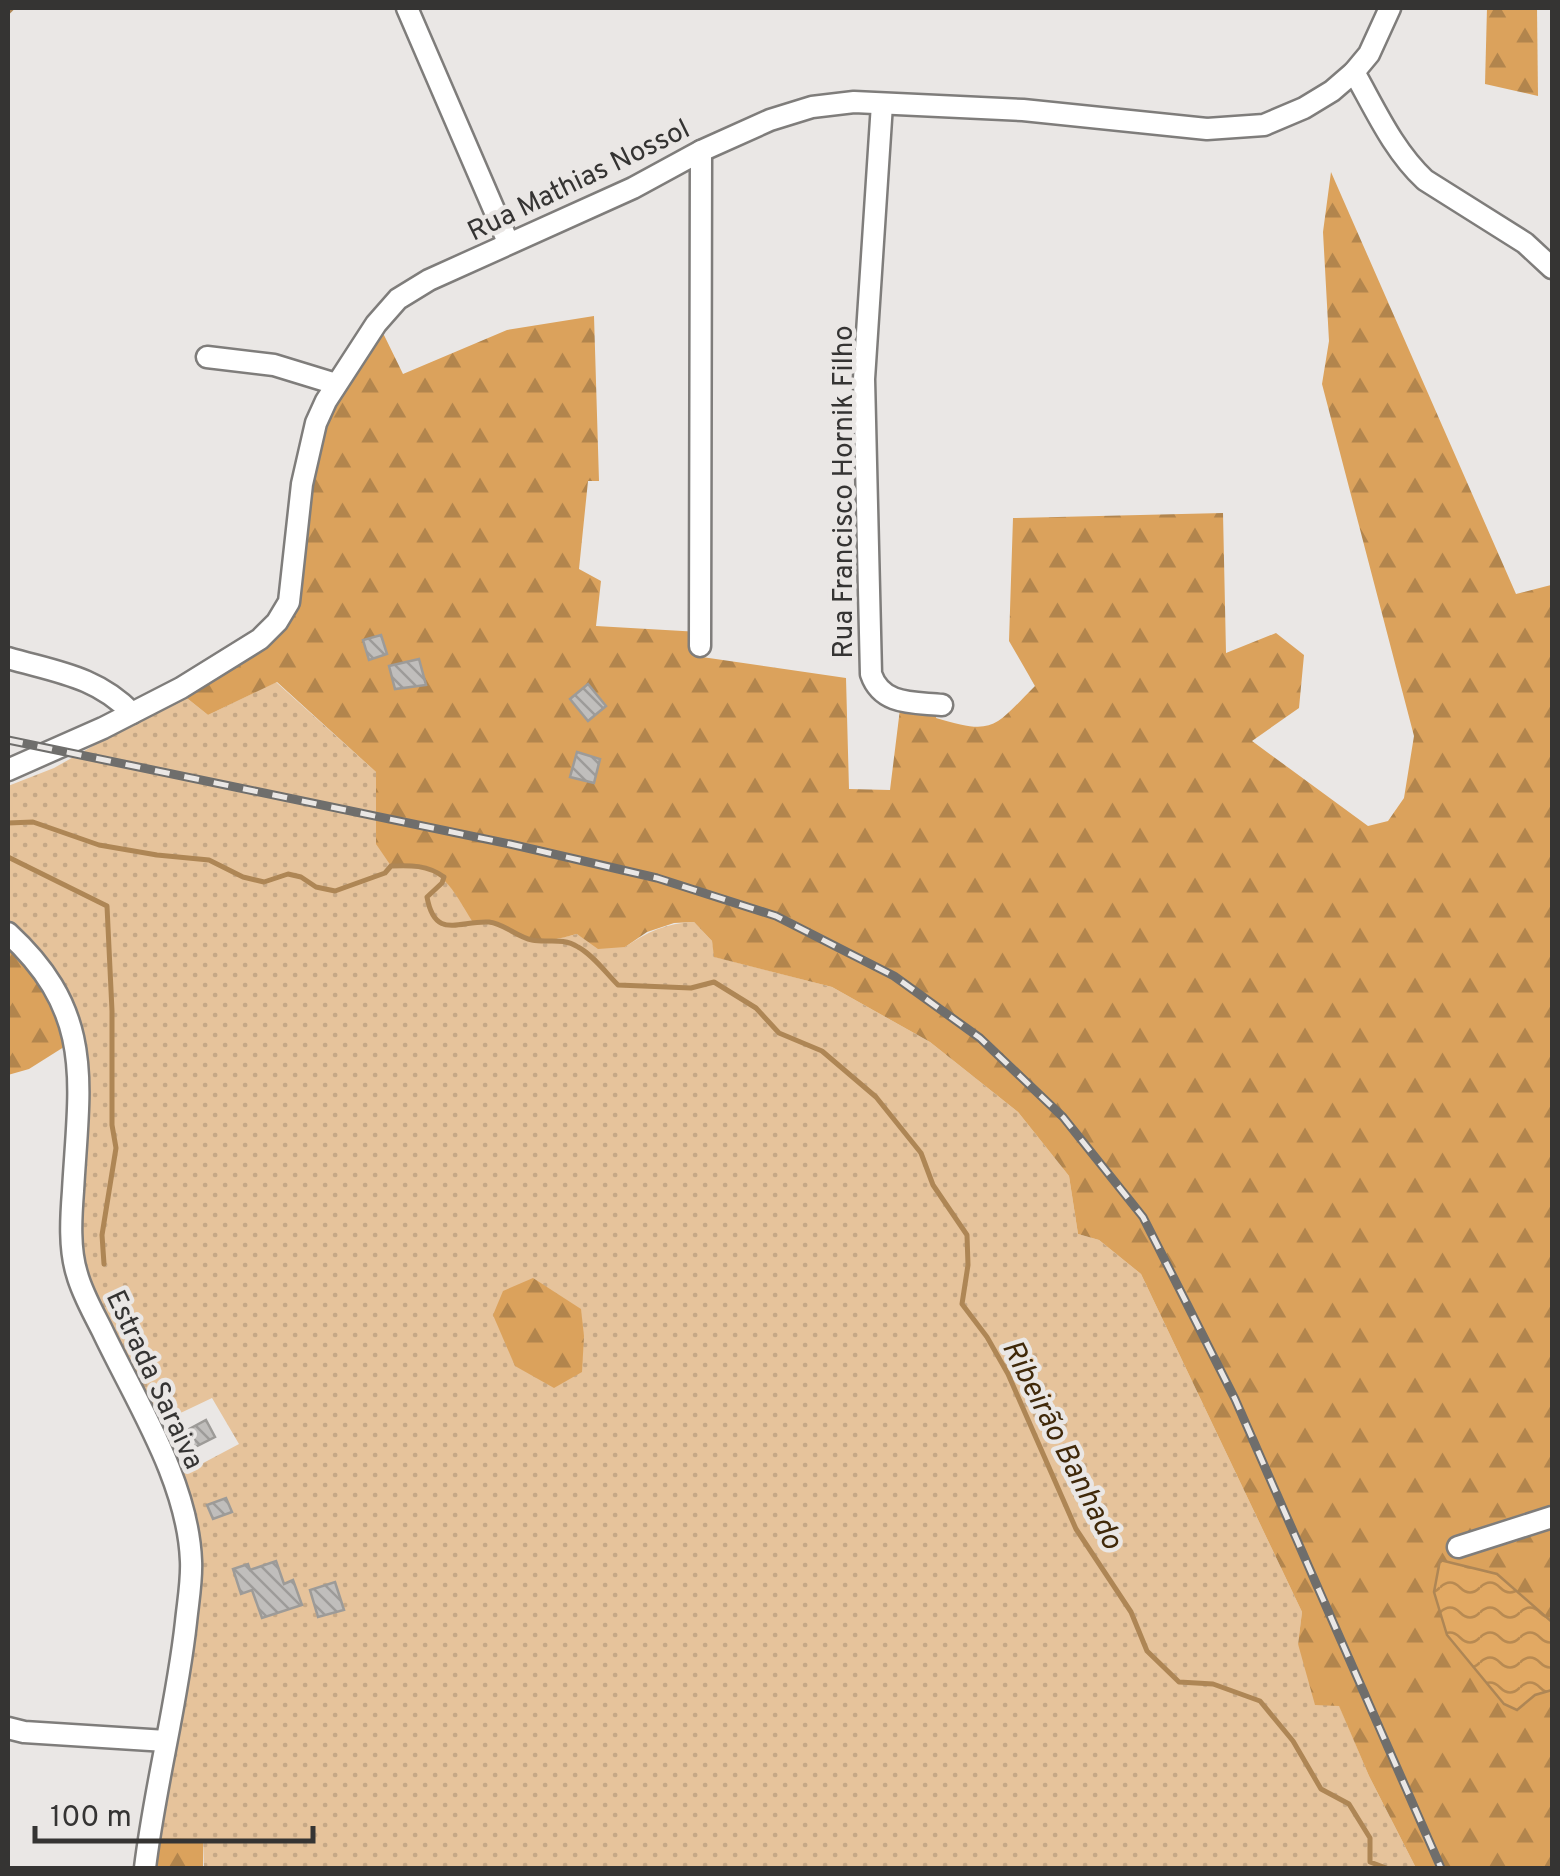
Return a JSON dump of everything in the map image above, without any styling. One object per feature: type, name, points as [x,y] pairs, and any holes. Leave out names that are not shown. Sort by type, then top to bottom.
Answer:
[{"type":"street","points":[[407,8],[508,242]]},
{"type":"street","name":"Rua Mathias Nossol","points":[[8,770],[132,713],[231,658],[277,622],[289,602],[302,484],[316,423],[336,384],[376,324],[398,299],[429,280],[633,188],[701,151],[812,106],[854,102],[1023,110],[1208,129],[1264,125],[1304,108],[1354,72],[1369,54],[1390,8]]},
{"type":"street","points":[[1354,72],[1414,169],[1525,243],[1552,268]]},
{"type":"street","name":"Rua Francisco Hornik Filho","points":[[882,104],[864,379],[871,674],[876,688],[886,697],[942,704]]},
{"type":"street","points":[[700,646],[701,151]]},
{"type":"street","points":[[208,357],[274,365],[336,384]]},
{"type":"street","points":[[8,658],[92,682],[112,692],[132,713]]},
{"type":"street","name":"Estrada Saraiva","points":[[8,933],[52,981],[76,1040],[79,1087],[72,1235],[76,1273],[184,1506],[191,1566],[179,1688],[166,1740],[145,1868]]},
{"type":"street","points":[[1458,1547],[1552,1517]]},
{"type":"street","points":[[8,1728],[166,1740]]},
{"type":"shaded area","points":[[276,682],[376,772],[376,843],[412,865],[436,871],[491,922],[516,935],[556,939],[577,934],[625,947],[657,929],[694,922],[712,941],[715,957],[832,987],[930,1042],[1018,1112],[1069,1176],[1078,1234],[1099,1240],[1141,1274],[1302,1612],[1298,1644],[1339,1705],[1369,1776],[1416,1868],[204,1868],[203,1840],[149,1838],[191,1566],[175,1478],[239,1444],[212,1398],[149,1428],[76,1273],[75,1040],[8,933],[8,786],[54,768],[183,695],[208,715]]},
{"type":"green space","points":[[1487,8],[1537,8],[1538,96],[1485,84]]},
{"type":"green space","points":[[1331,172],[1516,594],[1551,585],[1552,588],[1552,1868],[1416,1868],[1339,1706],[1315,1705],[1298,1644],[1302,1612],[1141,1274],[1099,1240],[1078,1234],[1069,1176],[1018,1112],[930,1042],[832,987],[714,957],[712,941],[694,922],[674,923],[647,932],[625,947],[598,949],[577,934],[536,941],[493,925],[474,924],[450,887],[434,872],[391,866],[376,844],[376,772],[277,682],[208,715],[183,695],[252,656],[283,625],[306,497],[322,438],[346,382],[383,333],[403,374],[507,330],[594,316],[599,481],[588,481],[579,569],[601,581],[596,626],[700,632],[702,657],[846,678],[849,789],[890,790],[901,701],[938,704],[936,718],[982,727],[1001,719],[1035,686],[1009,641],[1013,518],[1223,513],[1226,653],[1276,633],[1304,655],[1299,708],[1252,741],[1368,826],[1388,821],[1404,798],[1414,736],[1322,384],[1329,341],[1323,232]]},
{"type":"green space","points":[[11,937],[75,1040],[29,1069],[8,1075],[8,940]]},
{"type":"green space","points":[[533,1278],[581,1309],[582,1372],[554,1388],[515,1366],[493,1315],[503,1291]]},
{"type":"green space","points":[[149,1838],[203,1839],[203,1868],[145,1868]]},
{"type":"water","points":[[1440,1560],[1497,1574],[1552,1622],[1552,1690],[1535,1695],[1517,1710],[1504,1704],[1447,1635],[1434,1592]]},
{"type":"building","points":[[381,635],[387,654],[369,660],[363,640]]},
{"type":"building","points":[[419,659],[426,685],[395,689],[389,666]]},
{"type":"building","points":[[588,684],[606,706],[588,721],[570,699]]},
{"type":"building","points":[[577,752],[600,759],[594,783],[570,777]]},
{"type":"building","points":[[206,1420],[215,1437],[189,1450],[180,1434]]},
{"type":"building","points":[[226,1498],[232,1512],[213,1519],[207,1505]]},
{"type":"building","points":[[276,1561],[284,1584],[293,1580],[302,1605],[262,1618],[252,1590],[241,1594],[233,1569],[248,1564],[250,1570]]},
{"type":"building","points":[[335,1582],[344,1610],[318,1617],[310,1590]]},
{"type":"waterway","points":[[8,12],[12,8]]},
{"type":"waterway","name":"Ribeirão Banhado","points":[[8,823],[33,822],[99,845],[209,860],[243,877],[264,882],[288,874],[335,891],[385,873],[391,866],[425,868],[444,877],[427,897],[431,911],[442,924],[489,922],[532,940],[572,944],[589,955],[618,985],[691,988],[714,982],[756,1008],[779,1033],[822,1051],[876,1097],[921,1153],[933,1185],[967,1235],[968,1265],[962,1304],[1008,1374],[1076,1529],[1131,1612],[1147,1651],[1179,1682],[1213,1684],[1260,1701],[1293,1741],[1321,1789],[1349,1804],[1370,1838],[1370,1862],[1386,1868]]},
{"type":"waterway","points":[[8,857],[107,906],[112,1125],[116,1148],[102,1235],[104,1264]]},
{"type":"railway","points":[[8,740],[657,878],[776,916],[894,976],[980,1038],[1063,1117],[1143,1217],[1235,1399],[1441,1868]]}]
